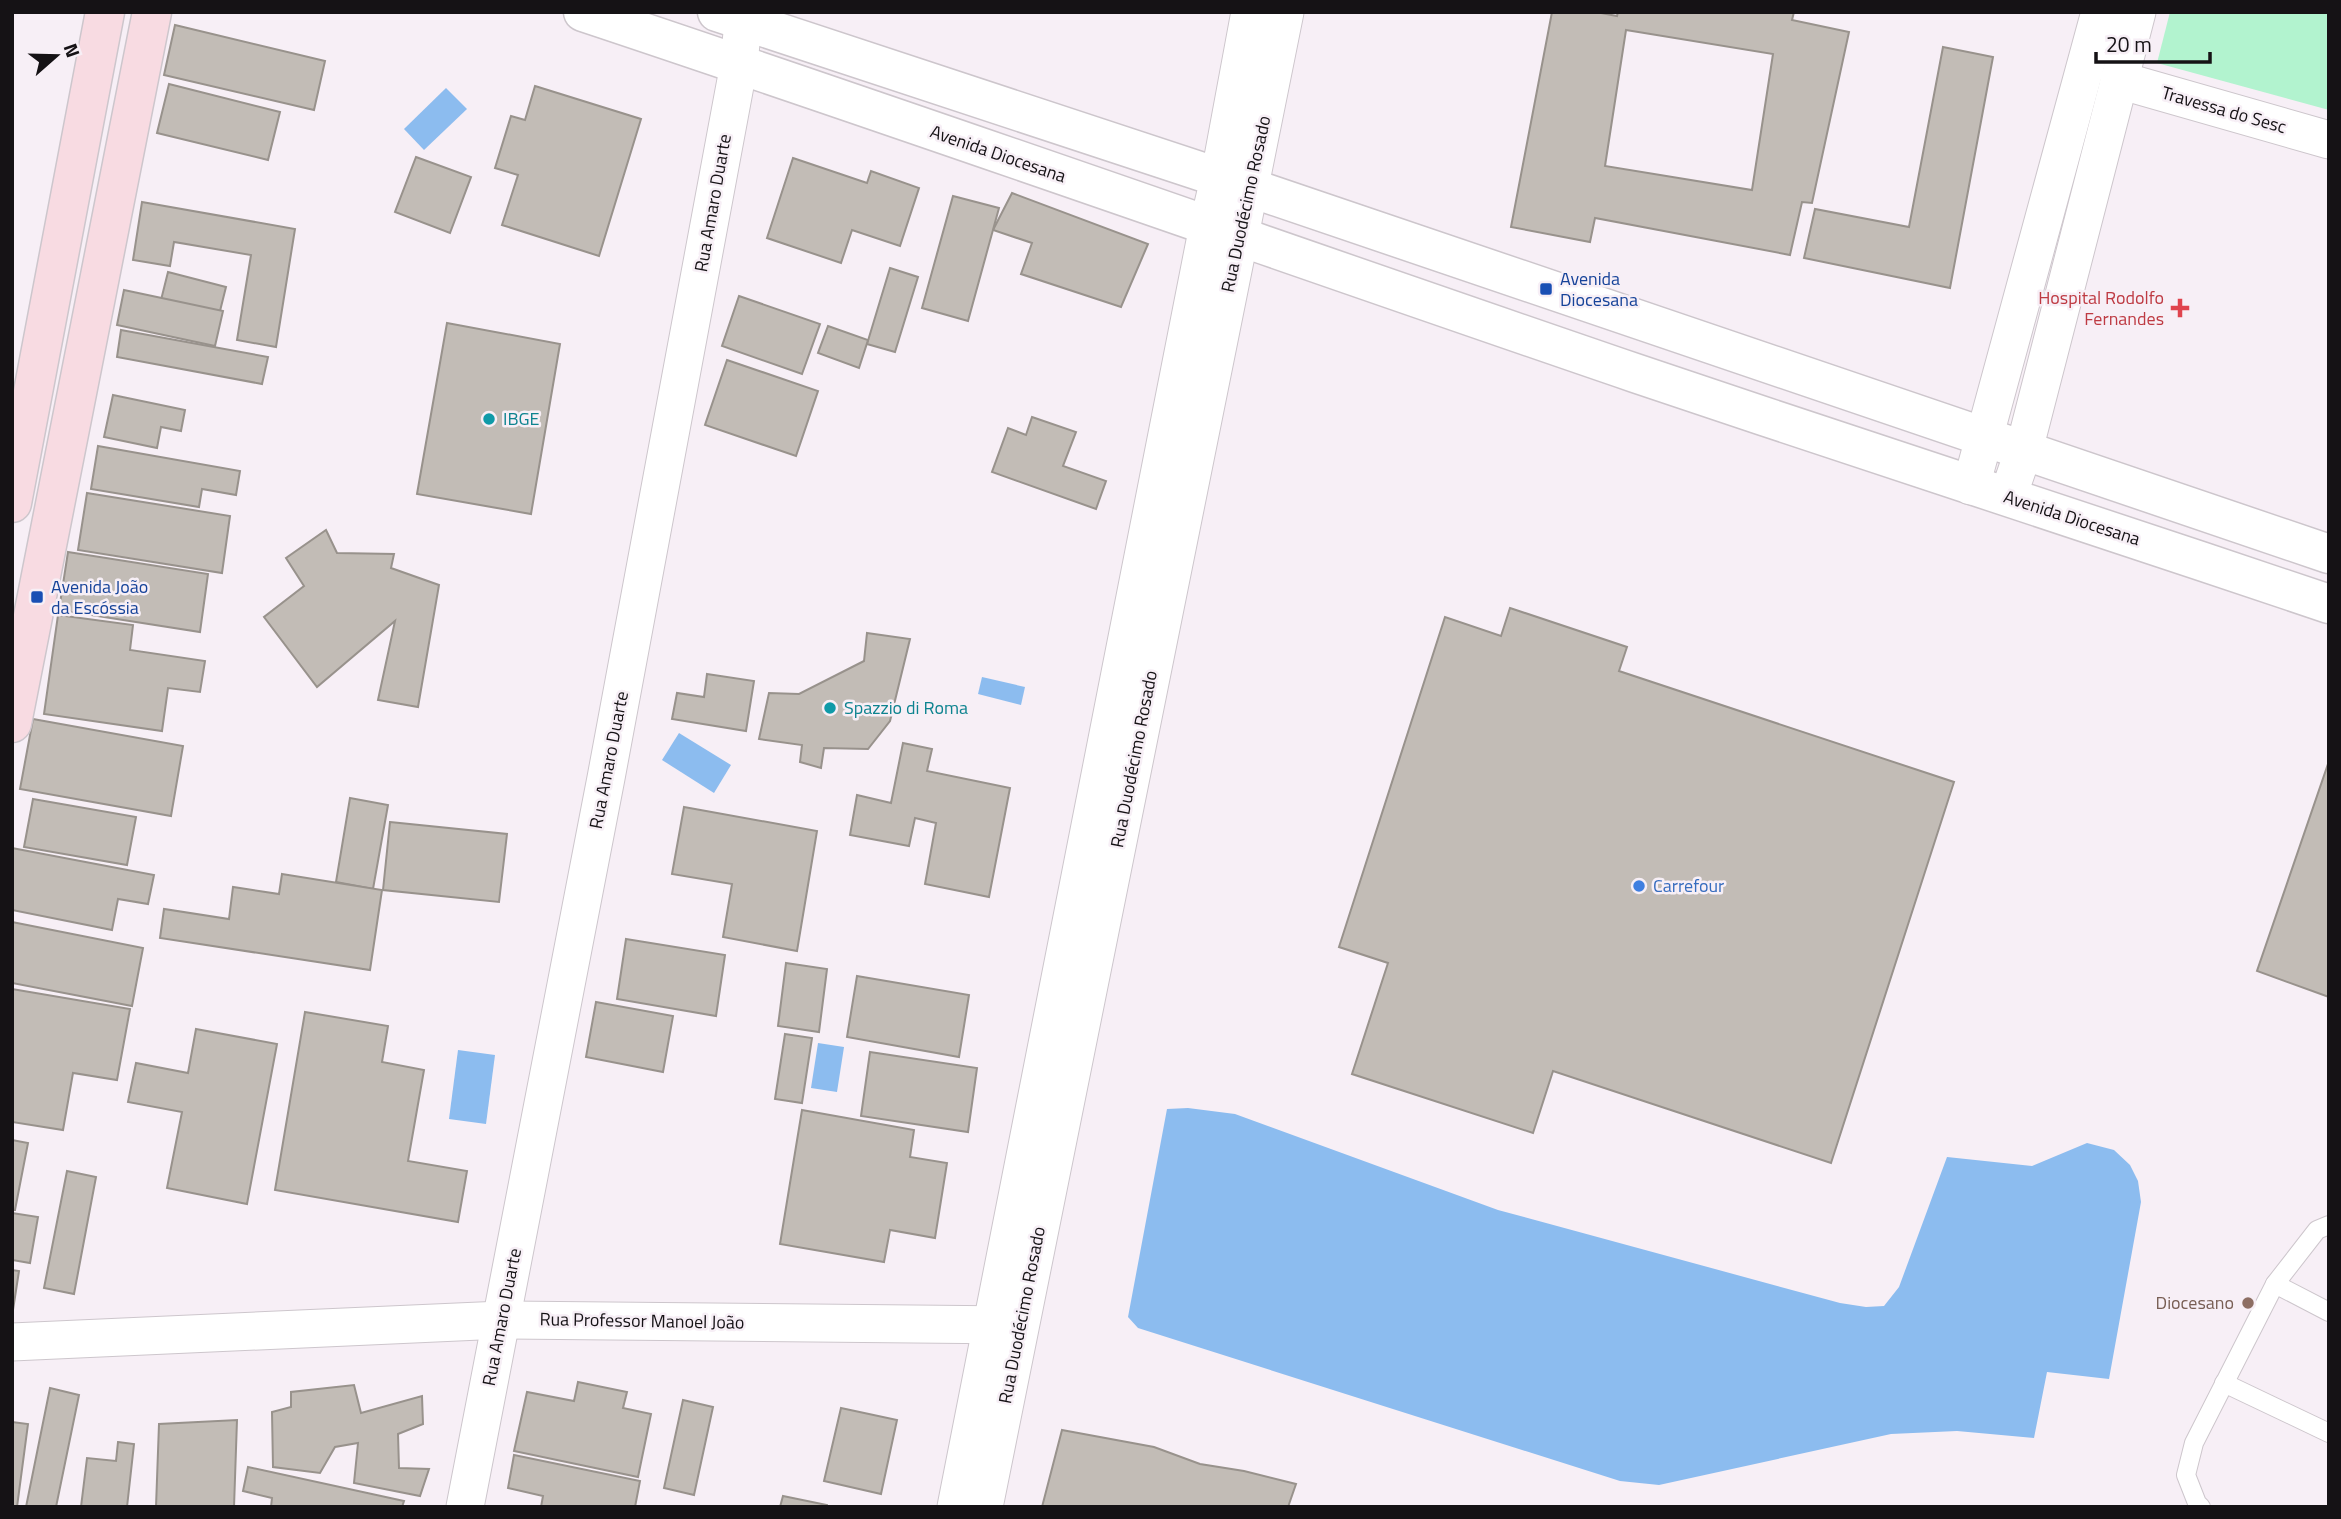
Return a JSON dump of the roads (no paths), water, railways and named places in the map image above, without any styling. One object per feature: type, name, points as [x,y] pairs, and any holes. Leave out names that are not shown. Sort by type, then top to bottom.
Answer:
[{"type":"main road","points":[[12,503],[105,12]]},
{"type":"main road","points":[[12,723],[152,12]]},
{"type":"street","name":"Avenida Diocesana","points":[[583,12],[1971,486],[2329,604]]},
{"type":"street","name":"Rua Duodécimo Rosado","points":[[1235,183],[1250,12]]},
{"type":"street","name":"Rua Duodécimo Rosado","points":[[984,1507],[1007,1325],[1224,231],[1235,183],[1285,12]]},
{"type":"street","points":[[1971,486],[2100,12]]},
{"type":"street","points":[[2008,496],[2024,450],[2137,12]]},
{"type":"street","name":"Rua Amaro Duarte","points":[[465,1507],[609,764],[738,64],[735,15]]},
{"type":"street","points":[[735,15],[2329,554]]},
{"type":"street","name":"Travessa do Sesc","points":[[2119,80],[2329,140]]},
{"type":"street","name":"Rua Professor Manoel João","points":[[12,1342],[502,1320],[1007,1325]]},
{"type":"street","name":"Rua Duodécimo Rosado","points":[[956,1507],[1007,1325]]},
{"type":"lane","points":[[2201,1507],[2186,1475],[2194,1443],[2275,1284],[2317,1230],[2329,1225]]},
{"type":"lane","points":[[2275,1284],[2329,1312]]},
{"type":"lane","points":[[2224,1383],[2329,1433]]},
{"type":"water","points":[[446,88],[467,109],[424,150],[404,129]]},
{"type":"water","points":[[982,677],[1025,687],[1021,705],[978,694]]},
{"type":"water","points":[[679,733],[731,765],[714,793],[662,760]]},
{"type":"water","points":[[818,1043],[844,1047],[837,1092],[811,1088]]},
{"type":"water","points":[[458,1050],[495,1055],[486,1124],[449,1119]]},
{"type":"water","points":[[1188,1108],[1235,1114],[1498,1210],[1840,1303],[1866,1307],[1884,1306],[1899,1287],[1947,1157],[2032,1166],[2087,1143],[2114,1150],[2130,1165],[2138,1181],[2141,1202],[2109,1379],[2047,1372],[2034,1438],[1957,1431],[1891,1434],[1659,1485],[1620,1481],[1138,1328],[1128,1317],[1167,1109]]},
{"type":"place","name":"Avenida Diocesana","points":[[1546,289]]},
{"type":"place","name":"Hospital Rodolfo Fernandes","points":[[2180,308]]},
{"type":"place","name":"IBGE","points":[[489,419]]},
{"type":"place","name":"Avenida João da Escóssia","points":[[37,597]]},
{"type":"place","name":"Spazzio di Roma","points":[[830,708]]},
{"type":"place","name":"Carrefour","points":[[1639,886]]},
{"type":"place","name":"Diocesano","points":[[2248,1303]]}]
